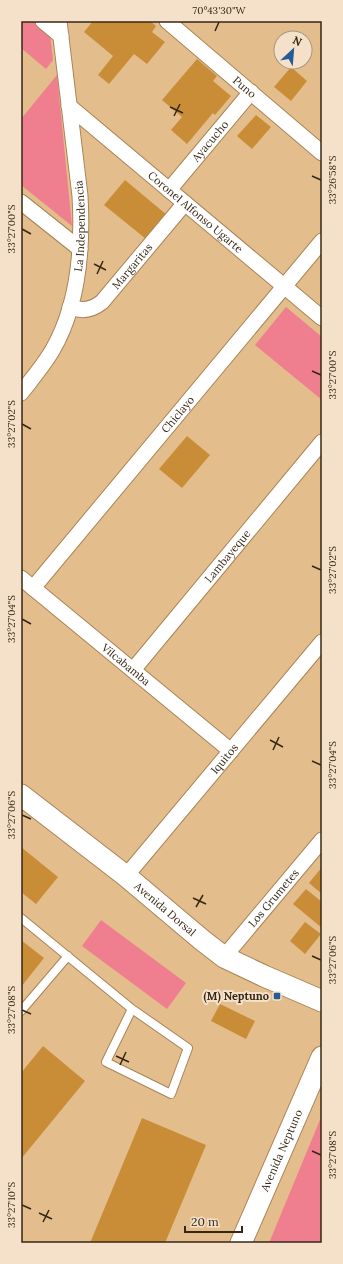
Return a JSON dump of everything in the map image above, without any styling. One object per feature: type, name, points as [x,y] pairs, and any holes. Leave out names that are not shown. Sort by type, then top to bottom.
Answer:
[{"type":"street","points":[[44,21],[60,28]]},
{"type":"street","name":"Puno","points":[[168,21],[322,153]]},
{"type":"street","name":"La Independencia","points":[[21,393],[26,376],[53,349],[63,328],[75,286],[80,249],[80,196],[60,28]]},
{"type":"street","name":"Ayacucho","points":[[169,190],[251,92]]},
{"type":"street","name":"Coronel Alfonso Ugarte","points":[[69,106],[322,318]]},
{"type":"street","points":[[21,202],[80,249]]},
{"type":"street","name":"Margaritas","points":[[70,307],[86,310],[98,306],[185,203]]},
{"type":"street","name":"Chiclayo","points":[[33,588],[322,242]]},
{"type":"street","name":"Lambayeque","points":[[133,670],[322,442]]},
{"type":"street","name":"Vilcabamba","points":[[21,578],[231,751]]},
{"type":"street","name":"Iquitos","points":[[126,876],[322,642]]},
{"type":"street","name":"Avenida Dorsal","points":[[21,795],[126,876],[224,957],[322,1001]]},
{"type":"street","name":"Los Grumetes","points":[[224,957],[322,840]]},
{"type":"street","name":"Avenida Neptuno","points":[[241,1243],[322,1057]]},
{"type":"lane","points":[[21,918],[132,1010],[188,1048],[171,1094],[106,1062],[132,1010]]},
{"type":"lane","points":[[21,1011],[68,956]]},
{"type":"shaded area","points":[[21,21],[34,21],[50,34],[53,60],[46,69],[21,48]]},
{"type":"shaded area","points":[[57,75],[72,226],[21,185],[21,119]]},
{"type":"shaded area","points":[[286,307],[322,337],[322,400],[255,345]]},
{"type":"shaded area","points":[[101,920],[186,983],[167,1009],[82,946]]},
{"type":"shaded area","points":[[322,1115],[322,1243],[269,1243]]},
{"type":"building","points":[[93,21],[150,21],[156,26],[152,32],[165,42],[147,64],[134,54],[109,84],[98,75],[113,56],[84,32]]},
{"type":"building","points":[[197,59],[217,76],[213,81],[231,96],[215,115],[213,113],[187,144],[171,130],[182,117],[162,100]]},
{"type":"building","points":[[288,70],[294,70],[307,81],[291,101],[274,87]]},
{"type":"building","points":[[256,115],[271,127],[252,149],[237,136]]},
{"type":"building","points":[[125,180],[167,215],[146,239],[104,205]]},
{"type":"building","points":[[187,436],[210,455],[182,488],[159,469]]},
{"type":"building","points":[[21,847],[58,877],[36,904],[21,892]]},
{"type":"building","points":[[322,867],[322,894],[309,883]]},
{"type":"building","points":[[306,889],[322,902],[322,928],[293,904]]},
{"type":"building","points":[[305,922],[321,934],[305,954],[290,941]]},
{"type":"building","points":[[21,940],[44,958],[21,987]]},
{"type":"building","points":[[220,1004],[255,1021],[246,1039],[211,1021]]},
{"type":"building","points":[[43,1046],[85,1081],[21,1159],[21,1073]]},
{"type":"building","points":[[142,1118],[206,1145],[165,1243],[90,1243]]},
{"type":"place","name":"(M) Neptuno","points":[[277,996]]}]
